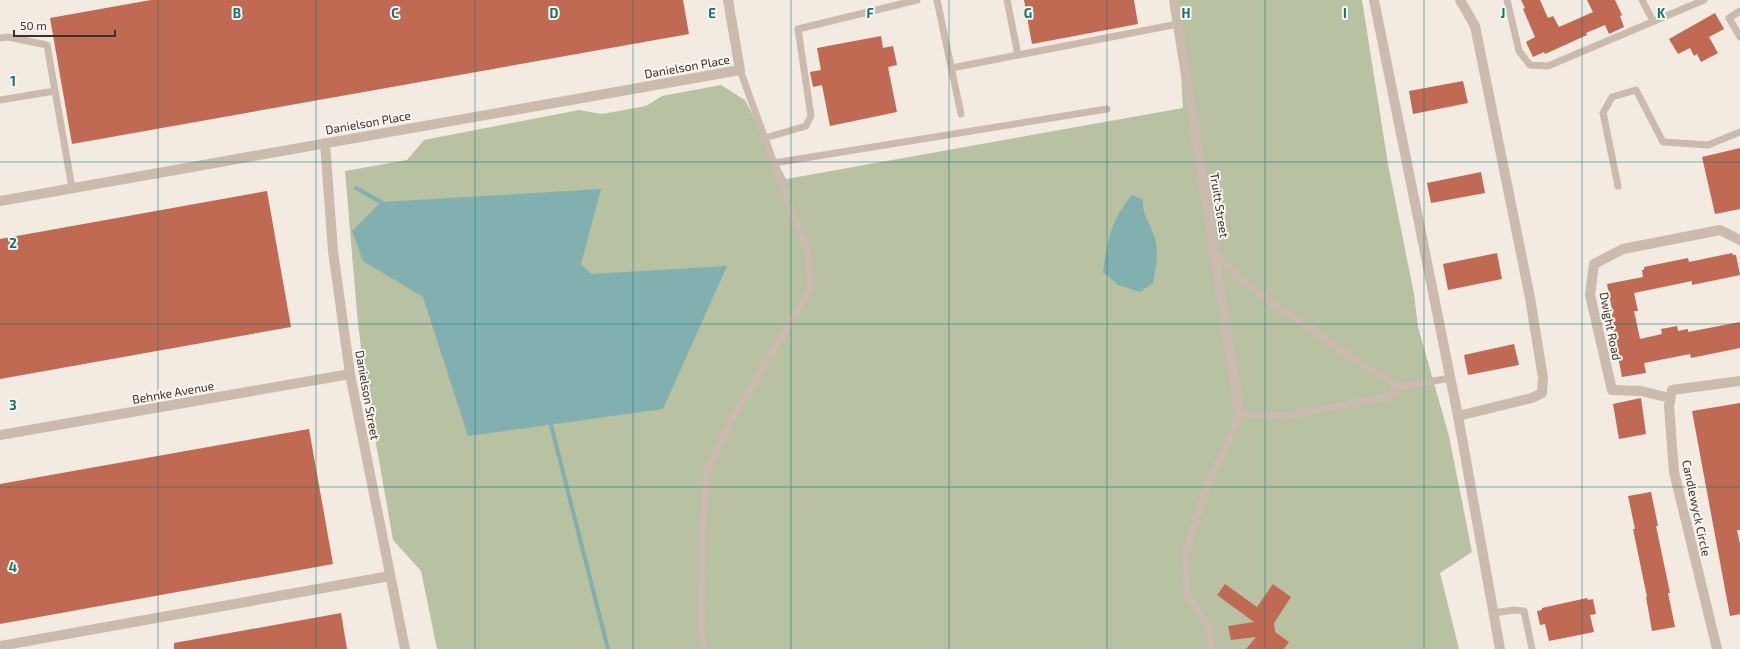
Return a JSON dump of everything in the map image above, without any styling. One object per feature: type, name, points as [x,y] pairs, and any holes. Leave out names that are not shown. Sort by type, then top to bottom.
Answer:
[{"type":"street","points":[[728,0],[740,70]]},
{"type":"street","name":"Truitt Street","points":[[1174,0],[1240,414]]},
{"type":"street","points":[[1374,0],[1458,416],[1500,649]]},
{"type":"street","points":[[1458,416],[1532,398],[1542,393],[1544,378],[1530,298],[1475,26],[1460,0]]},
{"type":"street","name":"Danielson Place","points":[[0,201],[740,70]]},
{"type":"street","name":"Danielson Street","points":[[325,143],[333,251],[350,374],[405,649]]},
{"type":"street","name":"Dwight Road","points":[[1670,398],[1641,391],[1612,390],[1590,294],[1594,264],[1623,249],[1720,230],[1740,240]]},
{"type":"street","name":"Behnke Avenue","points":[[0,435],[350,374]]},
{"type":"street","points":[[1670,398],[1672,390],[1740,382]]},
{"type":"street","name":"Candlewyck Circle","points":[[1670,398],[1669,406],[1674,472],[1717,649]]},
{"type":"street","points":[[0,646],[390,576]]},
{"type":"lane","points":[[765,138],[806,126],[810,116],[798,29],[916,0]]},
{"type":"lane","points":[[937,0],[961,114]]},
{"type":"lane","points":[[1007,0],[1018,55]]},
{"type":"lane","points":[[1507,0],[1520,51],[1530,65],[1548,66],[1704,0]]},
{"type":"lane","points":[[1642,0],[1653,22]]},
{"type":"lane","points":[[1740,11],[1730,18],[1740,37]]},
{"type":"lane","points":[[952,68],[1178,24]]},
{"type":"lane","points":[[0,38],[8,37],[47,45],[72,188]]},
{"type":"lane","points":[[705,649],[701,634],[703,520],[707,470],[732,419],[810,289],[808,249],[796,223],[740,70]]},
{"type":"lane","points":[[1618,186],[1603,113],[1612,97],[1636,90],[1663,142],[1708,145],[1740,132]]},
{"type":"lane","points":[[0,100],[55,91]]},
{"type":"lane","points":[[774,163],[1107,109]]},
{"type":"lane","points":[[1212,649],[1209,627],[1187,595],[1185,554],[1206,489],[1240,414],[1286,416],[1387,397],[1394,394],[1395,388],[1393,383],[1366,367],[1276,306],[1240,278],[1214,251]]},
{"type":"lane","points":[[1395,388],[1450,378]]},
{"type":"lane","points":[[1493,613],[1514,610],[1524,611],[1532,649]]},
{"type":"green space","points":[[1177,0],[1362,0],[1388,164],[1414,294],[1418,327],[1449,436],[1472,552],[1440,573],[1459,649],[437,649],[421,571],[393,540],[364,375],[357,313],[345,171],[407,160],[424,140],[579,110],[602,114],[646,106],[662,96],[721,85],[745,100],[786,179],[1183,108]]},
{"type":"water","points":[[601,189],[581,264],[591,274],[727,266],[663,409],[468,436],[423,297],[363,261],[352,231],[381,202]]},
{"type":"water","points":[[1132,195],[1143,200],[1145,214],[1155,239],[1157,252],[1153,283],[1140,292],[1118,285],[1103,272],[1111,231],[1119,213]]},
{"type":"building","points":[[151,0],[683,0],[689,34],[72,144],[50,18]]},
{"type":"building","points":[[1024,0],[1134,0],[1138,24],[1032,44]]},
{"type":"building","points":[[1521,0],[1540,0],[1548,18],[1553,16],[1559,27],[1593,12],[1587,0],[1615,0],[1622,15],[1620,16],[1624,27],[1609,34],[1605,25],[1545,54],[1544,52],[1533,57],[1526,42],[1535,37],[1523,9],[1525,8]]},
{"type":"building","points":[[1715,13],[1724,29],[1709,37],[1718,53],[1701,62],[1697,54],[1694,56],[1690,48],[1678,54],[1669,39]]},
{"type":"building","points":[[881,36],[883,48],[893,46],[897,65],[888,67],[897,112],[830,126],[822,85],[813,87],[810,72],[821,70],[817,48]]},
{"type":"building","points":[[1463,81],[1468,103],[1413,114],[1409,91]]},
{"type":"building","points":[[1740,148],[1740,209],[1715,214],[1702,157]]},
{"type":"building","points":[[1481,172],[1485,193],[1431,203],[1427,183]]},
{"type":"building","points":[[267,191],[291,327],[0,379],[0,239]]},
{"type":"building","points":[[1497,253],[1502,279],[1448,290],[1443,264]]},
{"type":"building","points":[[1732,253],[1733,255],[1736,255],[1740,275],[1692,285],[1692,281],[1634,293],[1638,311],[1634,311],[1640,339],[1662,334],[1661,329],[1677,326],[1678,331],[1688,329],[1688,332],[1740,322],[1740,348],[1691,358],[1690,354],[1644,363],[1646,373],[1622,377],[1610,315],[1613,314],[1607,284],[1643,277],[1642,270],[1644,270],[1644,267],[1688,258],[1689,262]]},
{"type":"building","points":[[1514,344],[1519,365],[1468,375],[1464,355]]},
{"type":"building","points":[[1641,398],[1646,434],[1619,439],[1613,404]]},
{"type":"building","points":[[1740,403],[1740,530],[1737,530],[1740,544],[1740,614],[1730,616],[1692,411]]},
{"type":"building","points":[[309,429],[333,564],[0,624],[0,484]]},
{"type":"building","points":[[1651,492],[1675,627],[1652,631],[1628,496]]},
{"type":"building","points":[[1225,584],[1257,607],[1273,584],[1291,597],[1274,623],[1275,632],[1289,642],[1284,649],[1246,649],[1256,637],[1231,640],[1228,626],[1254,622],[1217,595]]},
{"type":"building","points":[[1587,598],[1588,600],[1593,599],[1596,614],[1590,615],[1594,632],[1549,641],[1545,624],[1540,625],[1537,611],[1542,610],[1542,608]]},
{"type":"building","points":[[341,613],[347,649],[174,649],[174,643]]},
{"type":"waterway","points":[[356,188],[381,202]]},
{"type":"waterway","points":[[551,425],[608,649]]}]
